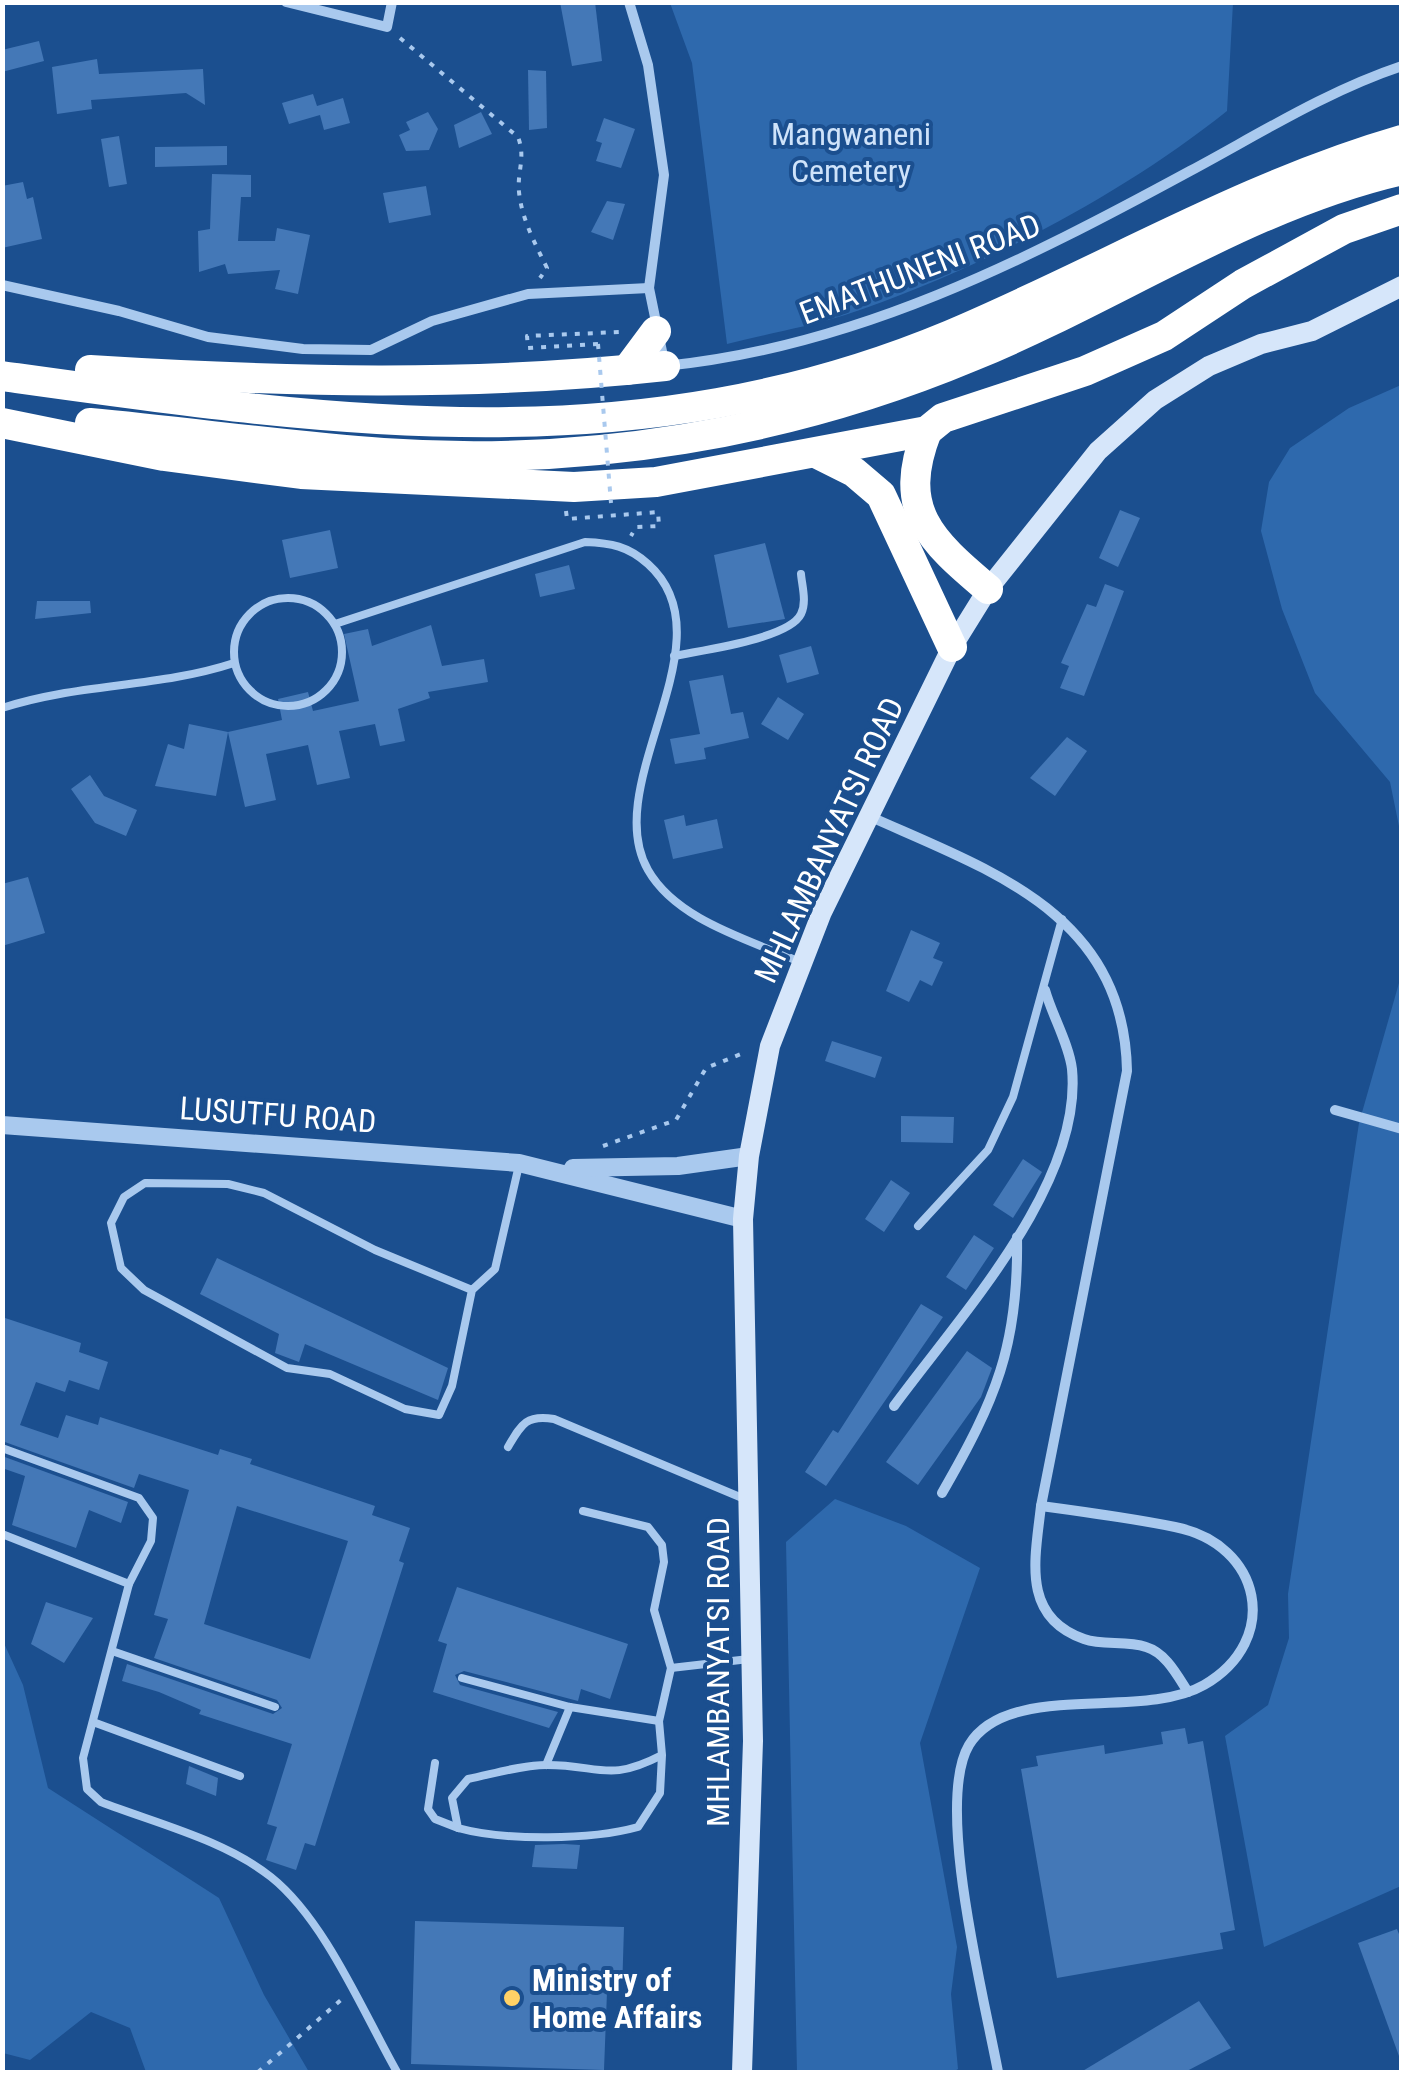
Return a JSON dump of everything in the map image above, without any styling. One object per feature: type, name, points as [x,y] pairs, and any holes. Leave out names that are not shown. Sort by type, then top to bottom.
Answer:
[{"type":"highway","points":[[2,376],[363,421],[503,425],[625,417],[773,394],[931,341],[1161,234],[1331,161],[1402,140]]},
{"type":"highway","points":[[2,415],[385,453],[538,455],[691,440],[822,410],[974,356],[1309,196],[1402,170]]},
{"type":"highway","points":[[2,423],[164,456],[301,474],[574,487],[656,482],[818,454],[927,430],[943,418],[1085,371],[1164,336],[1218,300],[1344,229],[1402,209]]},
{"type":"highway","points":[[628,370],[656,330]]},
{"type":"highway","points":[[2,366],[424,381],[587,376],[665,366]]},
{"type":"highway","points":[[927,430],[914,470],[924,528],[942,550],[988,589]]},
{"type":"highway","points":[[818,454],[854,472],[881,496],[952,646]]},
{"type":"main road","name":"MHLAMBANYATSI ROAD","points":[[742,2072],[753,1741],[742,1220],[748,1156],[772,1041],[822,912],[952,646],[988,589],[1098,451],[1154,400],[1209,366],[1261,344],[1312,331],[1402,286]]},
{"type":"street","points":[[286,2],[387,27],[392,2]]},
{"type":"street","points":[[629,2],[648,64],[664,175],[649,288],[665,366]]},
{"type":"street","name":"EMATHUNENI ROAD","points":[[665,366],[811,342],[978,280],[1322,99],[1402,66]]},
{"type":"street","points":[[2,284],[120,310],[208,338],[371,350],[432,321],[528,294],[649,288]]},
{"type":"street","points":[[870,817],[1010,880],[1062,920],[1084,940],[1119,1009],[1128,1071],[1041,1506],[1033,1578],[1045,1612],[1060,1627],[1086,1640],[1148,1647],[1165,1659],[1188,1692]]},
{"type":"street","points":[[894,1406],[1034,1214],[1065,1148],[1072,1101],[1072,1064],[1044,990]]},
{"type":"street","points":[[1335,1110],[1402,1129]]},
{"type":"street","name":"LUSUTFU ROAD","points":[[2,1124],[519,1163],[742,1220]]},
{"type":"street","name":"LUSUTFU ROAD","points":[[548,1169],[678,1166],[748,1156]]},
{"type":"street","points":[[942,1494],[990,1410],[1005,1358],[1018,1276],[1017,1236]]},
{"type":"street","points":[[998,2072],[960,1862],[960,1764],[987,1724],[1018,1712],[1176,1697],[1231,1664],[1248,1642],[1251,1587],[1240,1566],[1220,1544],[1195,1531],[1041,1506]]},
{"type":"lane","points":[[335,624],[585,542],[615,543],[636,553],[671,591],[674,656],[643,788],[636,837],[646,867],[662,892],[694,914],[802,963]]},
{"type":"lane","points":[[674,656],[780,632],[800,618],[804,606],[801,574]]},
{"type":"lane","points":[[298,598],[313,604],[335,624],[342,657],[338,674],[315,699],[282,706],[265,702],[251,692],[234,663],[237,633],[244,619],[268,601],[298,598]]},
{"type":"lane","points":[[2,708],[42,695],[158,683],[234,663]]},
{"type":"lane","points":[[918,1226],[988,1150],[1023,1069],[1062,920]]},
{"type":"lane","points":[[472,1290],[375,1250],[264,1192],[228,1184],[145,1183],[124,1197],[112,1223],[121,1268],[144,1290],[286,1368],[330,1374],[406,1409],[439,1416],[452,1386],[472,1290],[495,1269],[519,1163]]},
{"type":"lane","points":[[508,1448],[523,1422],[535,1416],[554,1419],[746,1500]]},
{"type":"lane","points":[[2,1448],[139,1498],[153,1518],[151,1540],[130,1584],[83,1758],[87,1790],[101,1802],[226,1851],[271,1877],[299,1907],[397,2072]]},
{"type":"lane","points":[[435,1763],[428,1809],[435,1820],[497,1834],[608,1835],[638,1827],[660,1793],[659,1721],[671,1668],[654,1610],[664,1562],[662,1544],[648,1527],[583,1511]]},
{"type":"lane","points":[[2,1534],[130,1584]]},
{"type":"lane","points":[[112,1652],[275,1707]]},
{"type":"lane","points":[[671,1668],[749,1659]]},
{"type":"lane","points":[[462,1678],[570,1707],[659,1721]]},
{"type":"lane","points":[[546,1765],[570,1707]]},
{"type":"lane","points":[[93,1722],[240,1776]]},
{"type":"lane","points":[[458,1828],[452,1798],[468,1779],[546,1765],[610,1774],[633,1770],[662,1755]]},
{"type":"path","points":[[387,27],[518,137],[525,156],[518,187],[524,219],[547,268],[528,294]]},
{"type":"path","points":[[596,504],[611,503],[598,344],[528,348],[527,336],[613,331]]},
{"type":"path","points":[[581,506],[566,507],[567,519],[658,512],[659,526],[636,527]]},
{"type":"path","points":[[589,1151],[676,1120],[706,1068],[772,1041]]},
{"type":"path","points":[[258,2072],[351,1991]]},
{"type":"green space","name":"Mangwaneni Cemetery","points":[[670,3],[1233,3],[1227,111],[1093,202],[995,254],[845,315],[727,344],[692,63]]},
{"type":"green space","points":[[1401,385],[1401,836],[1390,782],[1315,693],[1282,609],[1261,531],[1269,482],[1290,448],[1349,408]]},
{"type":"green space","points":[[1401,976],[1401,1886],[1264,1947],[1225,1736],[1268,1705],[1289,1638],[1288,1594],[1359,1123]]},
{"type":"green space","points":[[835,1499],[906,1526],[980,1568],[920,1743],[957,1947],[951,1994],[958,2069],[953,2072],[797,2072],[786,1542]]},
{"type":"green space","points":[[3,1641],[23,1685],[48,1788],[219,1898],[264,1995],[309,2072],[146,2072],[130,2028],[91,2012],[30,2060],[3,2053]]},
{"type":"building","points":[[560,2],[595,2],[602,61],[572,66]]},
{"type":"building","points":[[39,41],[44,61],[2,72],[2,50]]},
{"type":"building","points":[[97,59],[99,74],[203,69],[205,105],[186,93],[91,100],[92,109],[57,114],[52,67]]},
{"type":"building","points":[[528,70],[546,71],[547,128],[529,130]]},
{"type":"building","points":[[313,94],[317,106],[343,98],[350,123],[324,130],[320,115],[289,124],[282,103]]},
{"type":"building","points":[[428,112],[438,129],[429,150],[406,151],[399,135],[410,130],[406,122]]},
{"type":"building","points":[[481,112],[492,134],[459,148],[454,125]]},
{"type":"building","points":[[604,118],[635,129],[621,168],[596,161],[602,143],[596,141]]},
{"type":"building","points":[[119,136],[127,184],[109,187],[101,139]]},
{"type":"building","points":[[227,146],[227,165],[155,167],[155,147]]},
{"type":"building","points":[[212,174],[251,175],[251,197],[241,197],[238,241],[275,241],[277,228],[310,235],[298,294],[275,289],[280,270],[228,274],[225,264],[199,272],[198,231],[210,229]]},
{"type":"building","points":[[23,182],[27,199],[33,197],[42,239],[2,248],[2,186]]},
{"type":"building","points":[[426,186],[431,215],[389,223],[383,193]]},
{"type":"building","points":[[607,201],[625,204],[613,240],[591,232]]},
{"type":"building","points":[[1120,510],[1140,518],[1118,567],[1099,558]]},
{"type":"building","points":[[330,530],[338,568],[290,578],[282,540]]},
{"type":"building","points":[[765,543],[785,619],[728,628],[714,555]]},
{"type":"building","points":[[569,565],[575,589],[540,597],[535,574]]},
{"type":"building","points":[[1105,584],[1124,591],[1084,696],[1060,688],[1069,666],[1061,663],[1087,604],[1096,607]]},
{"type":"building","points":[[37,601],[90,601],[91,613],[35,619]]},
{"type":"building","points":[[431,625],[442,666],[484,659],[488,682],[428,692],[430,698],[398,709],[405,741],[380,746],[375,724],[339,731],[350,778],[317,785],[308,745],[266,754],[276,800],[245,807],[228,732],[282,720],[278,699],[308,692],[313,711],[359,701],[344,634],[368,629],[372,646]]},
{"type":"building","points":[[811,646],[819,674],[787,683],[779,655]]},
{"type":"building","points":[[723,675],[731,714],[743,712],[749,738],[704,748],[706,759],[675,764],[670,739],[700,734],[689,681]]},
{"type":"building","points":[[778,697],[804,714],[788,740],[761,724]]},
{"type":"building","points":[[189,724],[228,732],[216,796],[155,786],[168,744],[184,749]]},
{"type":"building","points":[[1067,737],[1087,751],[1055,796],[1030,778]]},
{"type":"building","points":[[90,775],[104,796],[137,810],[126,836],[95,823],[71,789]]},
{"type":"building","points":[[684,815],[686,826],[717,819],[723,848],[673,859],[664,820]]},
{"type":"building","points":[[28,877],[45,933],[2,946],[2,884]]},
{"type":"building","points":[[911,930],[940,943],[933,958],[943,962],[932,986],[920,980],[909,1002],[886,991]]},
{"type":"building","points":[[832,1041],[882,1057],[875,1078],[825,1061]]},
{"type":"building","points":[[901,1116],[954,1117],[953,1143],[901,1142]]},
{"type":"building","points":[[1023,1159],[1042,1172],[1013,1218],[993,1205]]},
{"type":"building","points":[[891,1180],[910,1193],[884,1232],[865,1219]]},
{"type":"building","points":[[974,1235],[994,1248],[966,1290],[946,1277]]},
{"type":"building","points":[[217,1258],[448,1368],[438,1400],[305,1344],[299,1362],[275,1353],[279,1334],[200,1294]]},
{"type":"building","points":[[921,1304],[943,1317],[826,1486],[805,1472],[833,1430],[838,1433]]},
{"type":"building","points":[[2,1317],[81,1343],[79,1352],[108,1362],[99,1390],[69,1380],[65,1392],[36,1382],[20,1425],[58,1438],[66,1415],[98,1425],[100,1417],[218,1455],[220,1449],[252,1459],[250,1464],[375,1506],[372,1515],[410,1528],[399,1561],[404,1563],[315,1846],[305,1843],[296,1870],[266,1860],[277,1827],[267,1824],[292,1744],[199,1714],[201,1710],[122,1681],[127,1664],[273,1714],[282,1708],[277,1700],[154,1658],[168,1619],[154,1615],[189,1490],[139,1474],[134,1488],[2,1441]],"holes":[[[237,1506],[348,1541],[310,1659],[204,1624]]]},
{"type":"building","points":[[967,1351],[992,1368],[981,1397],[918,1485],[886,1462]]},
{"type":"building","points":[[2,1456],[128,1502],[121,1523],[89,1510],[76,1548],[12,1525],[25,1476],[2,1468]]},
{"type":"building","points":[[457,1587],[628,1644],[610,1699],[581,1689],[578,1701],[464,1671],[455,1675],[460,1685],[558,1712],[549,1728],[433,1692],[447,1644],[438,1641]]},
{"type":"building","points":[[46,1602],[93,1618],[64,1663],[31,1644]]},
{"type":"building","points":[[1185,1728],[1188,1744],[1203,1741],[1235,1930],[1220,1933],[1223,1949],[1057,1978],[1021,1769],[1038,1766],[1036,1756],[1104,1745],[1105,1754],[1163,1744],[1161,1732]]},
{"type":"building","points":[[189,1766],[218,1778],[216,1796],[186,1784]]},
{"type":"building","points":[[535,1845],[580,1845],[577,1869],[532,1867]]},
{"type":"building","name":"Ministry of Home Affairs","points":[[415,1921],[624,1927],[622,1992],[607,1992],[604,2070],[411,2064]]},
{"type":"building","points":[[1397,1929],[1402,1942],[1399,2056],[1358,1943]]},
{"type":"building","points":[[1199,2001],[1231,2048],[1185,2072],[1081,2072]]},
{"type":"place","name":"Ministry of Home Affairs","points":[[512,1998]]}]
